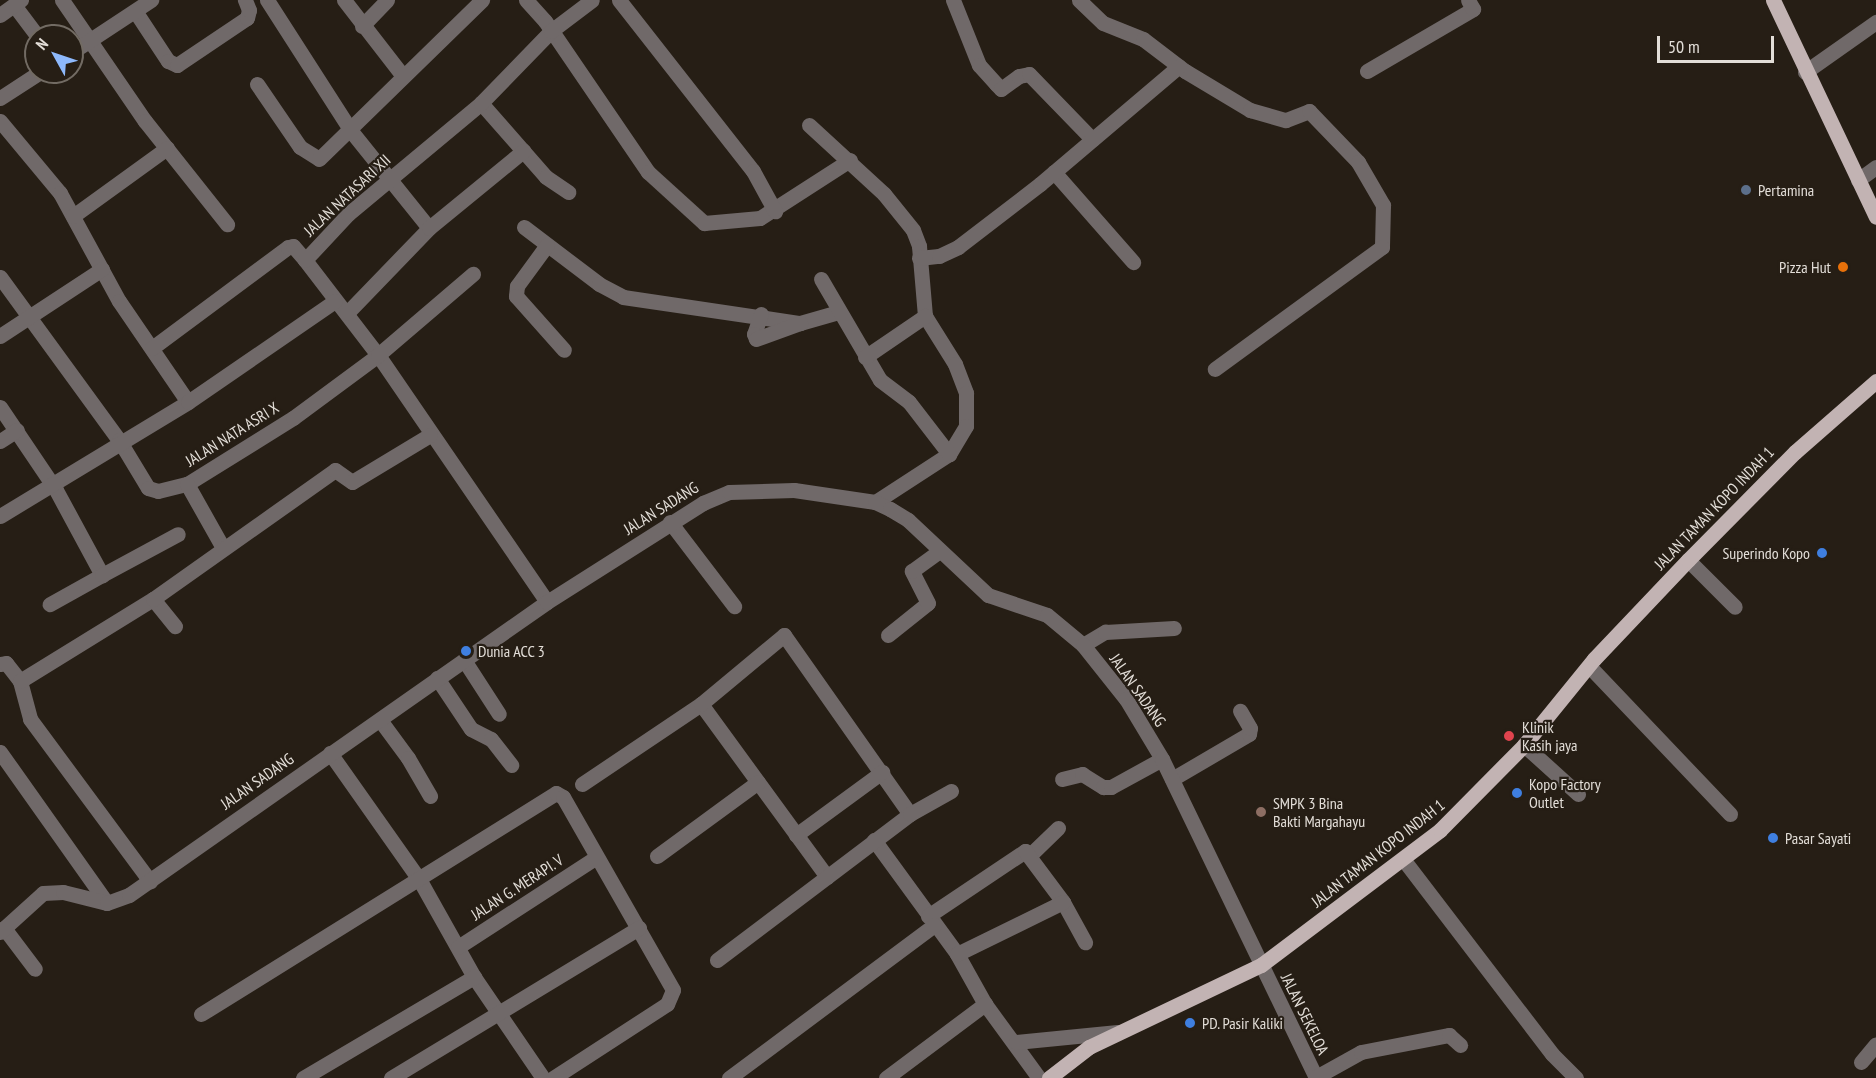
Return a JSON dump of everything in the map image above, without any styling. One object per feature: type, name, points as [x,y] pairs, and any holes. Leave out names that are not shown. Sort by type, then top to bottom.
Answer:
[{"type":"main road","points":[[1773,0],[1805,72],[1876,217]]},
{"type":"main road","name":"JALAN TAMAN KOPO INDAH 1","points":[[1049,1078],[1089,1047],[1261,965],[1403,860],[1462,810],[1524,745],[1590,666],[1688,560],[1775,471],[1876,381]]},
{"type":"street","points":[[62,0],[166,148],[227,224]]},
{"type":"street","points":[[84,45],[151,0]]},
{"type":"street","points":[[135,11],[168,61],[177,65],[247,18],[249,10],[245,0]]},
{"type":"street","points":[[267,0],[351,131],[429,228]]},
{"type":"street","points":[[344,0],[403,76]]},
{"type":"street","points":[[362,26],[387,0]]},
{"type":"street","points":[[257,84],[310,156],[319,159],[351,131],[403,76],[482,0]]},
{"type":"street","points":[[526,0],[551,31],[648,172],[687,210],[704,223],[760,218],[775,211],[850,160]]},
{"type":"street","name":"JALAN NATASARI XII","points":[[152,348],[288,247],[293,246],[305,260],[390,177],[481,103],[551,31],[592,0]]},
{"type":"street","points":[[619,0],[753,171],[775,211]]},
{"type":"street","points":[[953,0],[979,64],[1000,89],[1019,76],[1029,74],[1092,139]]},
{"type":"street","points":[[1079,0],[1103,23],[1143,39],[1179,66],[1261,115],[1286,120],[1309,111],[1358,162],[1383,205],[1382,247],[1215,369]]},
{"type":"street","points":[[1366,71],[1473,9],[1468,0]]},
{"type":"street","points":[[0,15],[18,2],[30,24]]},
{"type":"street","points":[[1805,72],[1876,22]]},
{"type":"street","points":[[919,258],[939,256],[958,247],[1054,172],[1179,66]]},
{"type":"street","points":[[0,98],[24,82]]},
{"type":"street","points":[[481,103],[554,185],[568,192]]},
{"type":"street","points":[[0,121],[52,182],[102,269],[188,402]]},
{"type":"street","points":[[809,125],[850,160],[913,230],[919,258],[925,316],[955,364],[966,393],[966,426],[949,454],[874,502]]},
{"type":"street","points":[[73,216],[166,148]]},
{"type":"street","points":[[347,313],[429,228],[523,151]]},
{"type":"street","points":[[1858,180],[1876,168]]},
{"type":"street","points":[[1054,172],[1133,262]]},
{"type":"street","points":[[524,227],[599,285],[622,297],[761,314],[800,323]]},
{"type":"street","points":[[547,245],[518,286],[516,296],[564,350]]},
{"type":"street","points":[[305,260],[378,355],[430,435],[547,602]]},
{"type":"street","points":[[0,336],[102,269]]},
{"type":"street","name":"JALAN NATA ASRI X","points":[[0,277],[119,440],[151,490],[187,484],[293,418],[378,355],[474,274]]},
{"type":"street","points":[[821,279],[838,312],[880,380],[909,402],[949,454]]},
{"type":"street","points":[[0,516],[119,440],[188,402],[335,301]]},
{"type":"street","points":[[761,314],[754,334],[756,339],[838,312]]},
{"type":"street","points":[[865,357],[925,316]]},
{"type":"street","points":[[0,407],[51,482],[102,575]]},
{"type":"street","points":[[0,441],[17,430]]},
{"type":"street","points":[[20,681],[153,599],[335,470],[352,483],[430,435]]},
{"type":"street","points":[[187,484],[223,548]]},
{"type":"street","name":"JALAN SADANG","points":[[107,903],[129,895],[547,602],[670,522],[729,492],[794,490],[874,502],[908,520],[988,595],[1055,620],[1083,645],[1135,712],[1162,759],[1261,965]]},
{"type":"street","points":[[670,522],[734,606]]},
{"type":"street","points":[[50,604],[178,534]]},
{"type":"street","points":[[888,635],[929,602],[912,571],[940,551]]},
{"type":"street","points":[[1688,560],[1735,607]]},
{"type":"street","points":[[153,599],[175,627]]},
{"type":"street","points":[[1083,645],[1105,632],[1174,628]]},
{"type":"street","points":[[582,784],[701,704],[784,635],[910,814]]},
{"type":"street","points":[[464,660],[500,714]]},
{"type":"street","points":[[0,664],[6,663],[20,681],[30,719],[150,880]]},
{"type":"street","points":[[1590,666],[1730,814]]},
{"type":"street","points":[[437,678],[471,729],[491,740],[511,765]]},
{"type":"street","points":[[701,704],[827,877]]},
{"type":"street","points":[[1172,779],[1249,734],[1250,728],[1240,711]]},
{"type":"street","points":[[380,720],[430,796]]},
{"type":"street","points":[[1524,745],[1578,794]]},
{"type":"street","points":[[0,752],[107,903]]},
{"type":"street","points":[[330,753],[419,879],[474,977],[543,1078]]},
{"type":"street","points":[[1062,779],[1082,774],[1103,787],[1111,787],[1162,759]]},
{"type":"street","points":[[796,835],[882,772]]},
{"type":"street","points":[[657,856],[758,782]]},
{"type":"street","points":[[717,960],[910,814],[951,791]]},
{"type":"street","points":[[201,1014],[556,793],[563,797],[595,858],[672,983],[670,1000],[553,1078]]},
{"type":"street","points":[[1030,855],[1059,828]]},
{"type":"street","points":[[874,840],[957,954],[986,1004],[1017,1042],[1039,1078]]},
{"type":"street","points":[[737,1076],[1022,851],[1030,855],[1063,902],[1084,942]]},
{"type":"street","name":"JALAN G. MERAPI. V","points":[[458,947],[595,858]]},
{"type":"street","points":[[1403,860],[1552,1054],[1576,1078]]},
{"type":"street","points":[[34,969],[2,930],[28,903],[50,891],[107,903]]},
{"type":"street","points":[[957,954],[1063,902]]},
{"type":"street","points":[[391,1078],[639,928]]},
{"type":"street","name":"JALAN SEKELOA","points":[[1261,965],[1316,1078]]},
{"type":"street","points":[[303,1078],[474,977]]},
{"type":"street","points":[[886,1078],[986,1004]]},
{"type":"street","points":[[1017,1042],[1119,1032]]},
{"type":"street","points":[[1316,1078],[1361,1052],[1449,1035],[1460,1045]]},
{"type":"street","points":[[1861,1062],[1876,1044]]},
{"type":"place","name":"Pertamina","points":[[1746,190]]},
{"type":"place","name":"Pizza Hut","points":[[1843,267]]},
{"type":"place","name":"Superindo Kopo","points":[[1822,553]]},
{"type":"place","name":"Dunia ACC 3","points":[[466,651]]},
{"type":"place","name":"Klinik Kasih jaya","points":[[1509,736]]},
{"type":"place","name":"Kopo Factory Outlet","points":[[1517,793]]},
{"type":"place","name":"SMPK 3 Bina Bakti Margahayu","points":[[1261,812]]},
{"type":"place","name":"Pasar Sayati","points":[[1773,838]]},
{"type":"place","name":"PD. Pasir Kaliki","points":[[1190,1023]]}]
